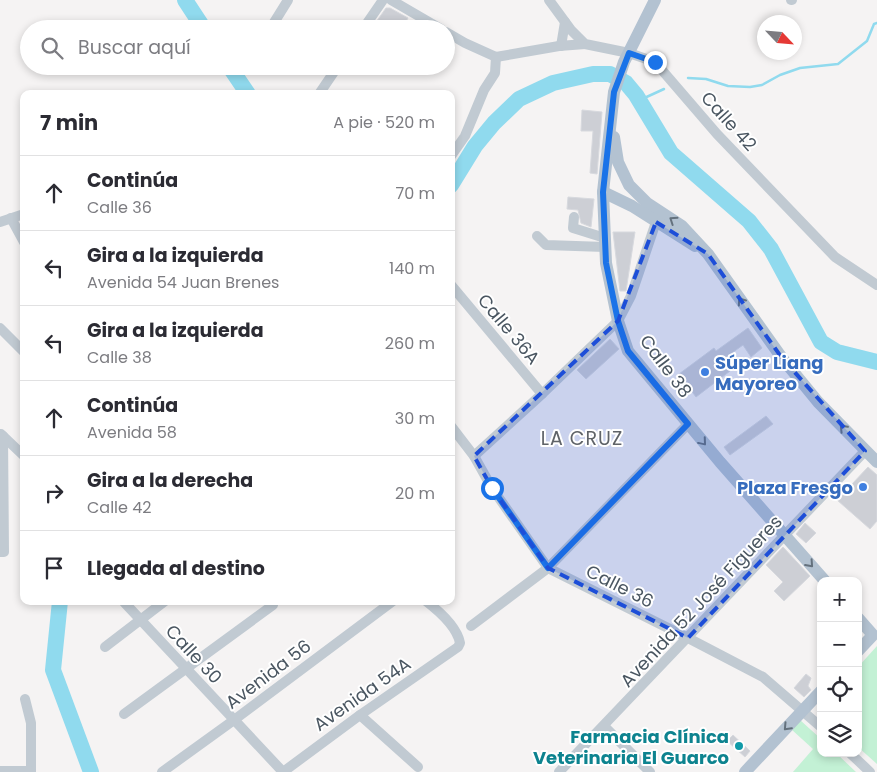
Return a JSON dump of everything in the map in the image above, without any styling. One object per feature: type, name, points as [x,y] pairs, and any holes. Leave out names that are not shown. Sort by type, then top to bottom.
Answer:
[{"type":"main road","points":[[655,0],[614,90],[613,126],[615,148],[624,176],[647,203],[682,226],[708,254],[782,358],[818,402],[877,462]]},
{"type":"main road","name":"Calle 38","points":[[614,90],[603,192],[606,263],[618,321],[628,351],[688,424],[821,577]]},
{"type":"main road","points":[[603,192],[619,198],[708,254]]},
{"type":"main road","points":[[862,622],[875,633],[862,647]]},
{"type":"main road","points":[[745,772],[817,695]]},
{"type":"street","points":[[276,20],[288,0]]},
{"type":"street","points":[[370,20],[383,0]]},
{"type":"street","points":[[392,0],[426,20]]},
{"type":"street","points":[[549,0],[565,22],[585,44]]},
{"type":"street","points":[[561,46],[565,22]]},
{"type":"street","points":[[455,37],[496,57],[495,73],[484,90],[465,136],[455,150]]},
{"type":"street","name":"Calle 42","points":[[496,57],[585,44],[627,58],[655,62],[717,134],[835,257],[877,285]]},
{"type":"street","points":[[322,90],[332,75]]},
{"type":"street","points":[[0,222],[20,215]]},
{"type":"street","points":[[574,217],[573,228],[605,243]]},
{"type":"street","points":[[11,218],[20,235]]},
{"type":"street","points":[[474,456],[618,321],[631,296],[656,222]]},
{"type":"street","points":[[537,236],[546,245],[605,243]]},
{"type":"street","name":"Calle 36A","points":[[455,290],[542,394]]},
{"type":"street","points":[[0,328],[20,348]]},
{"type":"street","points":[[471,626],[548,568],[688,424]]},
{"type":"street","name":"Calle 36","points":[[455,431],[474,456],[492,488],[548,568],[763,677],[817,723]]},
{"type":"street","points":[[1,434],[20,452]]},
{"type":"street","points":[[1,434],[2,552]]},
{"type":"street","name":"Avenida 52 José Figueres","points":[[560,772],[865,451]]},
{"type":"street","name":"Calle 30","points":[[126,605],[283,772]]},
{"type":"street","points":[[105,647],[160,605]]},
{"type":"street","points":[[124,714],[273,605]]},
{"type":"street","name":"Avenida 56","points":[[162,772],[388,605]]},
{"type":"street","name":"Avenida 54A","points":[[283,772],[360,715],[458,647],[460,638],[449,623],[431,605]]},
{"type":"street","points":[[0,771],[31,771],[31,723],[25,699]]},
{"type":"street","points":[[360,715],[418,767]]},
{"type":"street","points":[[604,726],[650,772]]},
{"type":"street","points":[[854,757],[870,772]]},
{"type":"highlighted area","points":[[656,222],[708,254],[782,358],[865,451],[688,638],[548,568],[492,488],[474,456],[618,321]]},
{"type":"green space","points":[[877,646],[877,764],[862,751],[862,663]]},
{"type":"green space","points":[[800,720],[817,735],[817,757],[840,757],[856,772],[793,772],[813,749],[791,729]]},
{"type":"building","points":[[386,8],[390,8],[408,18],[407,20],[378,20]]},
{"type":"building","points":[[582,110],[602,112],[597,174],[590,173],[593,131],[581,131]]},
{"type":"building","points":[[568,197],[594,199],[591,227],[581,223],[578,210],[567,209]]},
{"type":"building","points":[[613,232],[635,232],[626,291],[620,291]]},
{"type":"building","name":"Súper Liang Mayoreo","points":[[748,328],[762,348],[751,357],[743,345],[722,360],[730,371],[696,397],[679,374],[714,348],[716,351]]},
{"type":"building","points":[[610,339],[619,349],[586,379],[577,370]]},
{"type":"building","points":[[766,416],[773,424],[730,455],[724,447]]},
{"type":"building","name":"Plaza Fresgo","points":[[868,467],[877,475],[877,521],[870,529],[837,500]]},
{"type":"building","points":[[805,523],[816,533],[806,543],[796,534]]},
{"type":"building","points":[[783,547],[810,576],[784,601],[774,591],[783,582],[766,565]]},
{"type":"building","points":[[806,674],[811,678],[808,686],[811,690],[804,697],[794,688]]},
{"type":"building","name":"Farmacia Clínica Veterinaria El Guarco","points":[[733,735],[750,751],[745,757],[727,741]]},
{"type":"waterway","points":[[185,0],[198,20]]},
{"type":"waterway","points":[[688,78],[706,79],[728,86],[750,87],[762,85],[780,75],[800,68],[838,64],[867,41],[874,24],[877,23]]},
{"type":"waterway","points":[[455,178],[475,146],[494,123],[519,99],[553,83],[593,74],[610,74],[626,83],[636,95],[671,153],[749,221],[771,249],[821,342],[837,352],[877,362]]},
{"type":"waterway","points":[[235,75],[245,90]]},
{"type":"waterway","points":[[640,100],[664,89]]},
{"type":"waterway","points":[[60,605],[53,670],[91,772]]},
{"type":"place","name":"Súper Liang Mayoreo","points":[[705,372]]},
{"type":"place","name":"Plaza Fresgo","points":[[863,487]]},
{"type":"place","name":"Farmacia Clínica Veterinaria El Guarco","points":[[739,746]]},
{"type":"district","name":"LA CRUZ","points":[[582,438]]},
{"type":"route","points":[[492,488],[548,568],[688,424],[628,351],[618,321],[606,263],[603,192],[614,92],[629,53],[655,62]]}]
